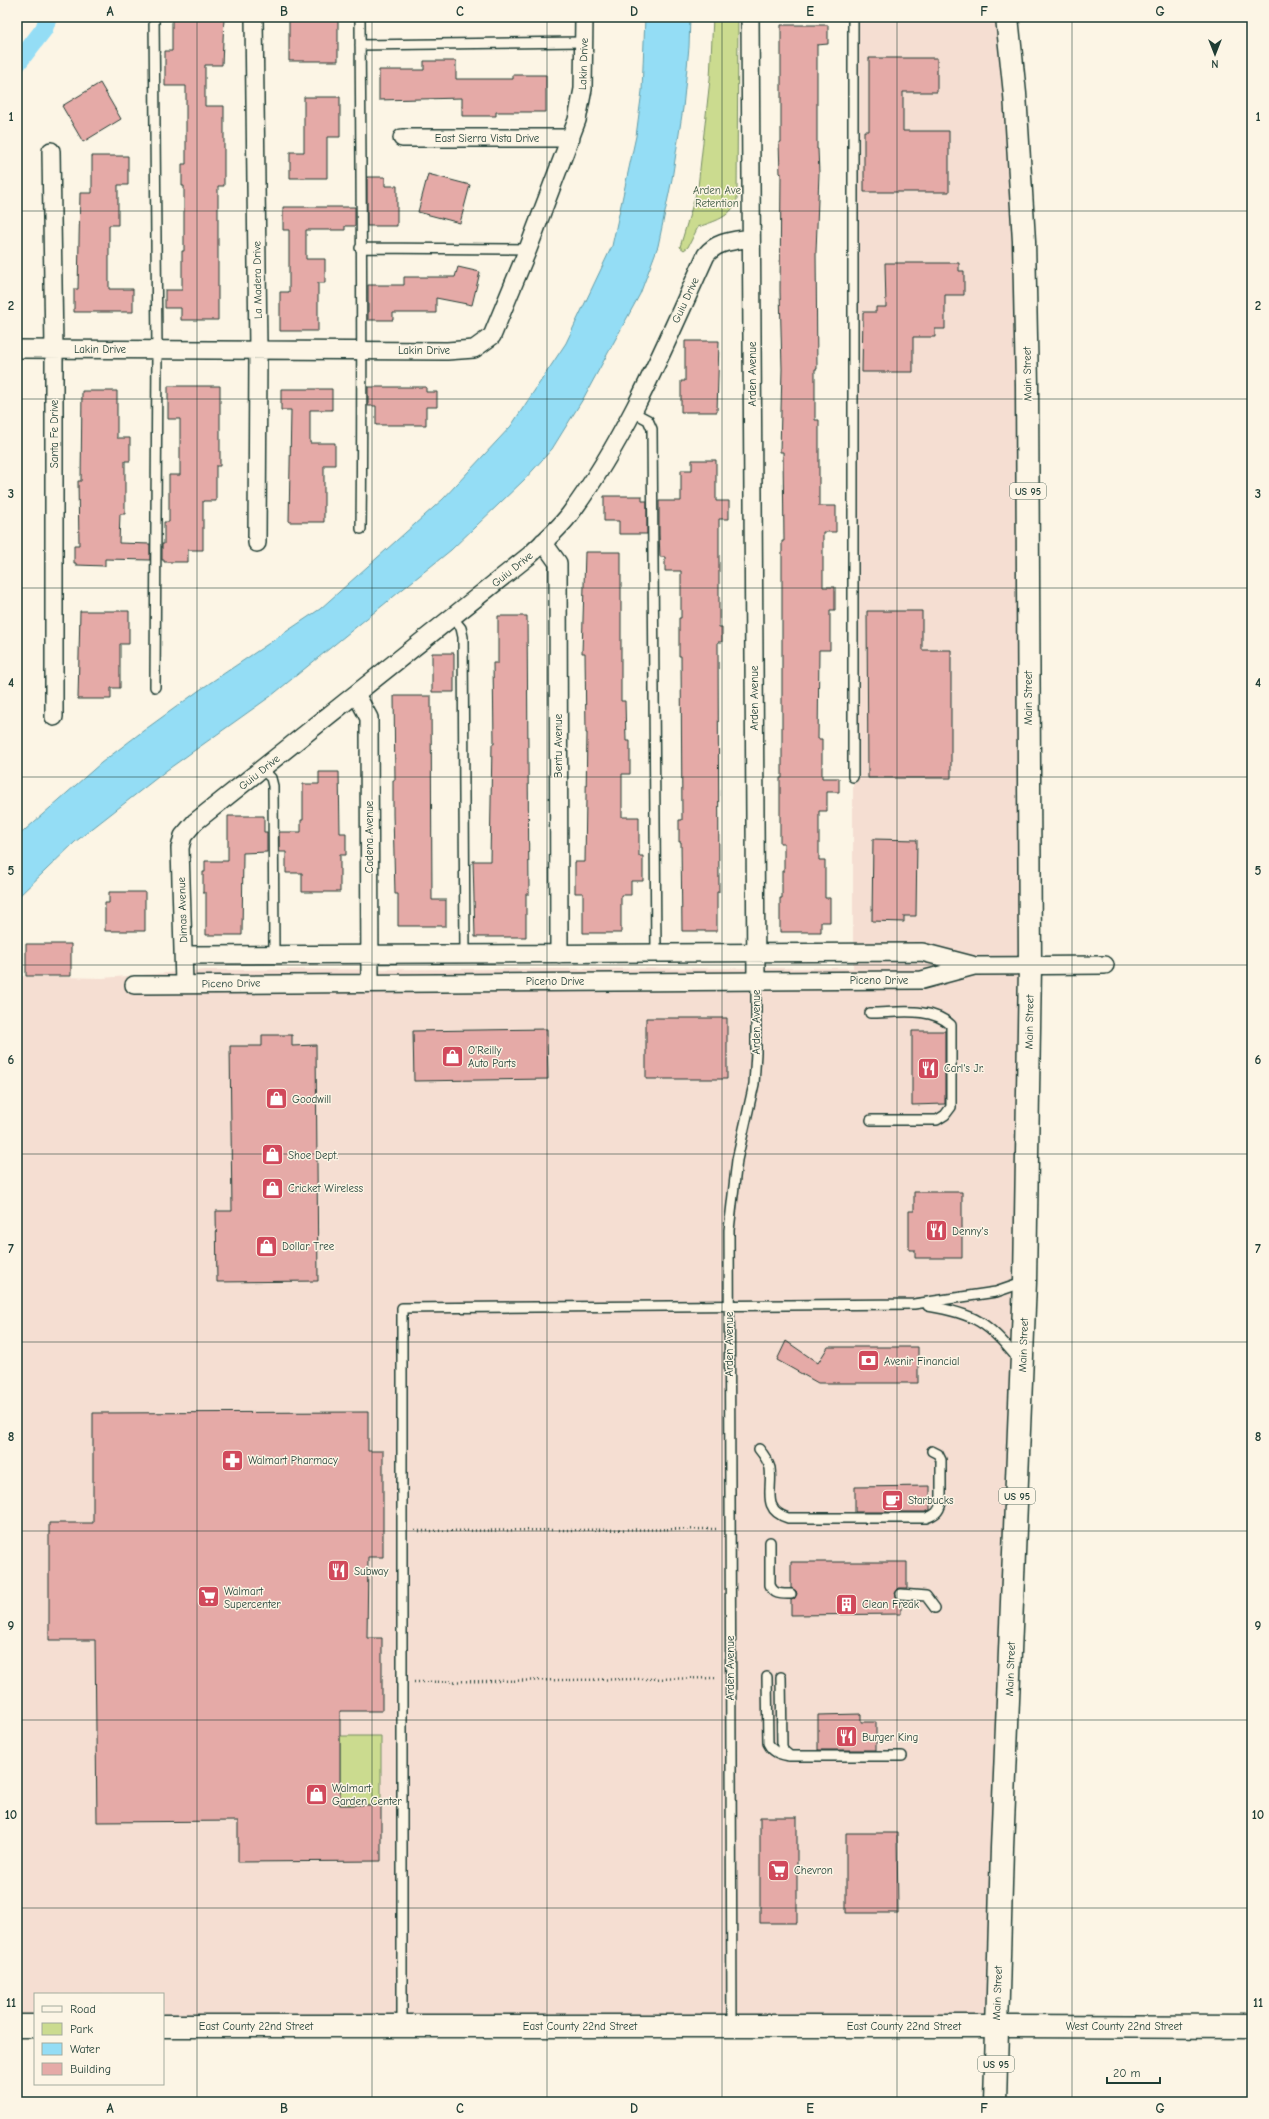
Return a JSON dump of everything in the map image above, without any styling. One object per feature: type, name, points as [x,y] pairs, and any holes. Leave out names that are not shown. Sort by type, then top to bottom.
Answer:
[{"type":"main road","name":"Main Street","points":[[996,2026],[1025,1282],[1030,965],[1024,241],[1015,94],[1008,17]]},
{"type":"main road","points":[[17,2026],[34,2026]]},
{"type":"main road","name":"East County 22nd Street","points":[[164,2026],[996,2026]]},
{"type":"main road","name":"West County 22nd Street","points":[[996,2026],[1252,2027]]},
{"type":"main road","name":"US 95","points":[[995,2102],[996,2026]]},
{"type":"street","name":"La Madera Drive","points":[[254,17],[258,349],[257,543]]},
{"type":"street","name":"Lakin Drive","points":[[17,349],[447,351],[474,349],[492,336],[571,138],[583,89],[584,17]]},
{"type":"street","name":"Arden Avenue","points":[[750,17],[756,981]]},
{"type":"street","name":"East Sierra Vista Drive","points":[[402,138],[571,138]]},
{"type":"street","name":"Santa Fe Drive","points":[[51,151],[54,349],[54,717]]},
{"type":"street","name":"Guiu Drive","points":[[184,836],[195,822],[530,555],[570,514],[598,471],[631,411],[655,365],[706,255],[712,248],[720,243],[751,238]]},
{"type":"street","name":"Bentu Avenue","points":[[543,542],[558,563],[559,954]]},
{"type":"street","name":"Cadena Avenue","points":[[356,694],[369,718],[370,982]]},
{"type":"street","name":"Dimas Avenue","points":[[184,836],[180,848],[184,984]]},
{"type":"street","name":"Piceno Drive","points":[[184,955],[370,953],[559,954],[922,952],[974,966]]},
{"type":"street","name":"Piceno Drive","points":[[134,985],[370,982],[922,980],[974,966],[1105,965]]},
{"type":"lane","points":[[154,17],[157,350],[154,687]]},
{"type":"lane","points":[[360,17],[360,248],[363,350],[361,528]]},
{"type":"lane","points":[[853,17],[853,777]]},
{"type":"lane","points":[[360,45],[583,42]]},
{"type":"lane","points":[[360,248],[528,249]]},
{"type":"lane","points":[[631,411],[648,420],[652,429],[656,953]]},
{"type":"lane","points":[[452,617],[461,628],[463,637],[464,954]]},
{"type":"lane","points":[[262,769],[271,778],[273,786],[274,954]]},
{"type":"lane","name":"Arden Avenue","points":[[732,2025],[729,1306],[730,1214],[737,1160],[754,1084],[756,1053],[756,981]]},
{"type":"lane","points":[[870,1013],[932,1014],[943,1017],[951,1025],[951,1107],[945,1115],[937,1120],[871,1120]]},
{"type":"lane","points":[[402,2026],[402,1308],[914,1304],[996,1292],[1025,1282]]},
{"type":"lane","points":[[914,1304],[956,1311],[977,1319],[998,1335],[1022,1363]]},
{"type":"lane","points":[[759,1449],[767,1459],[770,1468],[771,1505],[773,1511],[779,1516],[788,1518],[926,1518],[934,1515],[939,1510],[941,1503],[941,1460],[938,1454],[932,1451]]},
{"type":"lane","points":[[770,1542],[770,1585],[772,1590],[776,1593],[791,1594]]},
{"type":"lane","points":[[901,1594],[926,1596],[935,1608]]},
{"type":"lane","points":[[767,1677],[768,1743],[778,1754],[790,1756],[902,1756]]},
{"type":"lane","points":[[781,1677],[782,1746],[784,1751],[790,1756]]},
{"type":"path","points":[[402,1531],[730,1529]]},
{"type":"path","points":[[402,1682],[730,1678]]},
{"type":"shaded area","points":[[853,17],[1007,17],[1028,733],[996,2026],[164,2026],[164,1993],[34,1993],[34,2026],[17,2026],[17,976],[102,978],[206,970],[853,968]]},
{"type":"green space","name":"Arden Ave Retention","points":[[713,17],[738,17],[737,200],[726,215],[716,221],[698,227],[688,247],[684,250],[680,247],[698,187],[710,79]]},
{"type":"green space","points":[[340,1736],[381,1736],[381,1805],[340,1805]]},
{"type":"water","points":[[645,17],[690,17],[689,47],[683,108],[672,179],[658,246],[640,294],[583,399],[552,449],[524,480],[451,550],[271,696],[167,770],[75,842],[17,898],[17,837],[101,763],[143,731],[201,689],[320,609],[443,499],[511,426],[566,343],[612,246],[636,136],[642,91]]},
{"type":"building","points":[[172,17],[224,17],[222,65],[205,65],[205,106],[224,106],[224,186],[218,186],[218,320],[181,320],[181,308],[165,308],[165,290],[182,290],[182,251],[184,251],[184,186],[182,186],[182,164],[186,164],[186,86],[165,86],[165,51],[172,51]]},
{"type":"building","points":[[289,17],[338,17],[338,61],[289,61]]},
{"type":"building","points":[[781,25],[828,25],[828,44],[817,45],[817,149],[819,173],[816,252],[817,369],[815,369],[815,420],[819,420],[819,506],[836,506],[836,532],[823,532],[823,587],[835,587],[835,610],[830,610],[830,650],[819,650],[818,739],[822,739],[822,778],[839,778],[839,792],[827,792],[827,811],[819,811],[819,860],[825,860],[825,898],[830,898],[830,922],[821,922],[821,932],[780,932],[780,898],[782,898],[782,871],[784,871],[784,843],[780,843],[780,778],[782,778],[782,541],[784,541],[783,452],[780,452],[782,369],[780,291],[781,173],[780,174],[779,142],[781,142]]},
{"type":"building","points":[[869,58],[937,58],[937,92],[903,92],[903,131],[949,131],[949,192],[864,192],[864,131],[869,131]]},
{"type":"building","points":[[424,61],[456,61],[456,79],[513,79],[513,75],[546,75],[546,112],[496,112],[496,116],[462,116],[462,98],[379,100],[379,70],[424,70]]},
{"type":"building","points":[[100,83],[121,119],[83,142],[62,106]]},
{"type":"building","points":[[304,97],[340,97],[340,137],[327,137],[327,178],[290,178],[290,152],[304,152]]},
{"type":"building","points":[[92,156],[128,156],[128,185],[118,185],[118,225],[109,225],[109,289],[133,289],[133,312],[74,312],[74,289],[78,289],[80,193],[92,193]]},
{"type":"building","points":[[428,174],[470,185],[460,223],[418,212]]},
{"type":"building","points":[[367,177],[385,177],[385,186],[397,186],[397,226],[367,226]]},
{"type":"building","points":[[283,207],[355,207],[355,226],[345,226],[345,230],[306,230],[306,259],[325,259],[325,283],[318,283],[318,331],[280,331],[280,292],[289,292],[289,230],[283,230]]},
{"type":"building","points":[[885,263],[959,263],[959,271],[964,271],[964,295],[945,295],[945,329],[935,329],[935,337],[913,337],[913,372],[862,372],[863,312],[876,312],[876,307],[886,307]]},
{"type":"building","points":[[458,267],[480,272],[472,305],[436,298],[436,313],[393,313],[393,320],[368,320],[368,285],[404,285],[404,277],[455,277]]},
{"type":"building","points":[[685,341],[719,341],[717,412],[681,412],[681,381],[685,381]]},
{"type":"building","points":[[168,386],[220,386],[220,466],[216,466],[216,501],[203,501],[203,550],[188,550],[188,562],[164,562],[164,560],[162,560],[164,522],[169,522],[169,475],[180,475],[180,419],[168,419]]},
{"type":"building","points":[[368,387],[426,387],[426,392],[437,392],[437,407],[426,407],[426,425],[376,425],[376,406],[368,406]]},
{"type":"building","points":[[281,389],[332,389],[332,410],[310,410],[310,443],[335,443],[335,465],[324,465],[324,522],[289,522],[291,410],[281,410]]},
{"type":"building","points":[[82,391],[117,391],[117,438],[130,438],[130,461],[125,461],[125,514],[120,514],[119,543],[150,544],[150,560],[105,559],[105,566],[76,565],[76,563],[74,563],[74,545],[79,545],[78,481],[81,481]]},
{"type":"building","points":[[692,460],[716,460],[716,501],[729,501],[729,519],[719,519],[719,627],[722,627],[722,642],[718,642],[719,892],[717,892],[717,931],[682,931],[681,842],[679,842],[679,820],[682,820],[681,656],[679,656],[681,571],[665,571],[665,557],[660,557],[659,501],[681,501],[681,470],[692,470]]},
{"type":"building","points":[[604,496],[642,496],[642,501],[647,501],[647,534],[619,534],[619,521],[604,521]]},
{"type":"building","points":[[585,552],[621,552],[621,701],[625,701],[626,741],[630,741],[630,774],[622,774],[622,817],[639,817],[639,856],[643,856],[643,881],[631,881],[631,895],[621,895],[621,933],[583,933],[583,893],[575,893],[575,862],[585,862],[587,733],[585,653],[582,653]]},
{"type":"building","points":[[80,611],[129,611],[129,644],[120,644],[120,688],[111,688],[111,699],[78,699]]},
{"type":"building","points":[[867,611],[922,611],[922,650],[951,650],[951,778],[868,778]]},
{"type":"building","points":[[498,616],[527,616],[529,894],[526,894],[526,937],[475,937],[473,861],[490,861],[492,744],[494,744],[493,663],[498,663]]},
{"type":"building","points":[[432,653],[454,653],[454,692],[432,692]]},
{"type":"building","points":[[394,696],[431,696],[432,900],[446,900],[446,926],[398,926],[398,894],[395,894],[393,814],[393,780],[395,780]]},
{"type":"building","points":[[319,772],[339,772],[340,833],[346,833],[346,855],[340,855],[340,892],[302,892],[302,873],[286,873],[286,852],[279,852],[279,832],[301,832],[301,820],[303,820],[303,784],[319,784]]},
{"type":"building","points":[[228,816],[264,816],[264,832],[267,832],[267,852],[243,853],[242,935],[206,935],[206,893],[203,893],[203,872],[205,872],[205,861],[228,861]]},
{"type":"building","points":[[873,839],[917,840],[916,916],[904,916],[904,922],[872,921]]},
{"type":"building","points":[[109,892],[145,892],[145,931],[105,931],[105,903],[109,903]]},
{"type":"building","points":[[26,944],[71,944],[71,976],[26,976]]},
{"type":"building","points":[[646,1018],[727,1018],[727,1079],[646,1079]]},
{"type":"building","points":[[547,1029],[548,1079],[414,1081],[413,1031]]},
{"type":"building","name":"Carl's Jr.","points":[[912,1031],[945,1031],[945,1104],[912,1105]]},
{"type":"building","points":[[262,1035],[292,1035],[292,1046],[316,1045],[318,1281],[217,1282],[216,1211],[232,1211],[230,1046],[262,1046]]},
{"type":"building","name":"Denny's","points":[[914,1192],[962,1192],[962,1258],[915,1258],[915,1250],[909,1250],[909,1211],[914,1211]]},
{"type":"building","name":"Avenir Financial","points":[[786,1341],[818,1363],[828,1347],[918,1347],[918,1383],[818,1383],[777,1360]]},
{"type":"building","name":"Walmart Supercenter","points":[[368,1412],[368,1451],[383,1451],[383,1557],[368,1557],[367,1638],[382,1638],[382,1711],[340,1711],[340,1805],[381,1805],[381,1861],[238,1862],[238,1821],[97,1822],[95,1640],[49,1640],[49,1523],[93,1523],[93,1413]]},
{"type":"building","name":"Starbucks","points":[[930,1486],[930,1510],[925,1512],[855,1512],[855,1487]]},
{"type":"building","name":"Clean Freak","points":[[791,1562],[907,1562],[907,1588],[899,1588],[895,1593],[897,1599],[901,1600],[901,1614],[791,1615],[791,1600],[794,1599],[797,1594],[796,1591],[791,1588]]},
{"type":"building","name":"Burger King","points":[[861,1714],[861,1722],[876,1722],[876,1750],[818,1750],[818,1715]]},
{"type":"building","name":"Chevron","points":[[760,1817],[797,1817],[797,1923],[760,1923]]},
{"type":"building","name":"Chevron","points":[[846,1833],[897,1833],[898,1913],[846,1913]]},
{"type":"waterway","points":[[17,64],[44,29],[48,17]]},
{"type":"place","name":"O'Reilly Auto Parts","points":[[452,1056]]},
{"type":"place","name":"Carl's Jr.","points":[[929,1068]]},
{"type":"place","name":"Goodwill","points":[[277,1099]]},
{"type":"place","name":"Shoe Dept.","points":[[273,1155]]},
{"type":"place","name":"Cricket Wireless","points":[[272,1188]]},
{"type":"place","name":"Denny's","points":[[936,1231]]},
{"type":"place","name":"Dollar Tree","points":[[267,1246]]},
{"type":"place","name":"Avenir Financial","points":[[868,1361]]},
{"type":"place","name":"Walmart Pharmacy","points":[[232,1460]]},
{"type":"place","name":"Starbucks","points":[[892,1500]]},
{"type":"place","name":"Subway","points":[[338,1571]]},
{"type":"place","name":"Walmart Supercenter","points":[[208,1597]]},
{"type":"place","name":"Clean Freak","points":[[846,1604]]},
{"type":"place","name":"Burger King","points":[[847,1737]]},
{"type":"place","name":"Walmart Garden Center","points":[[316,1794]]},
{"type":"place","name":"Chevron","points":[[778,1870]]}]
